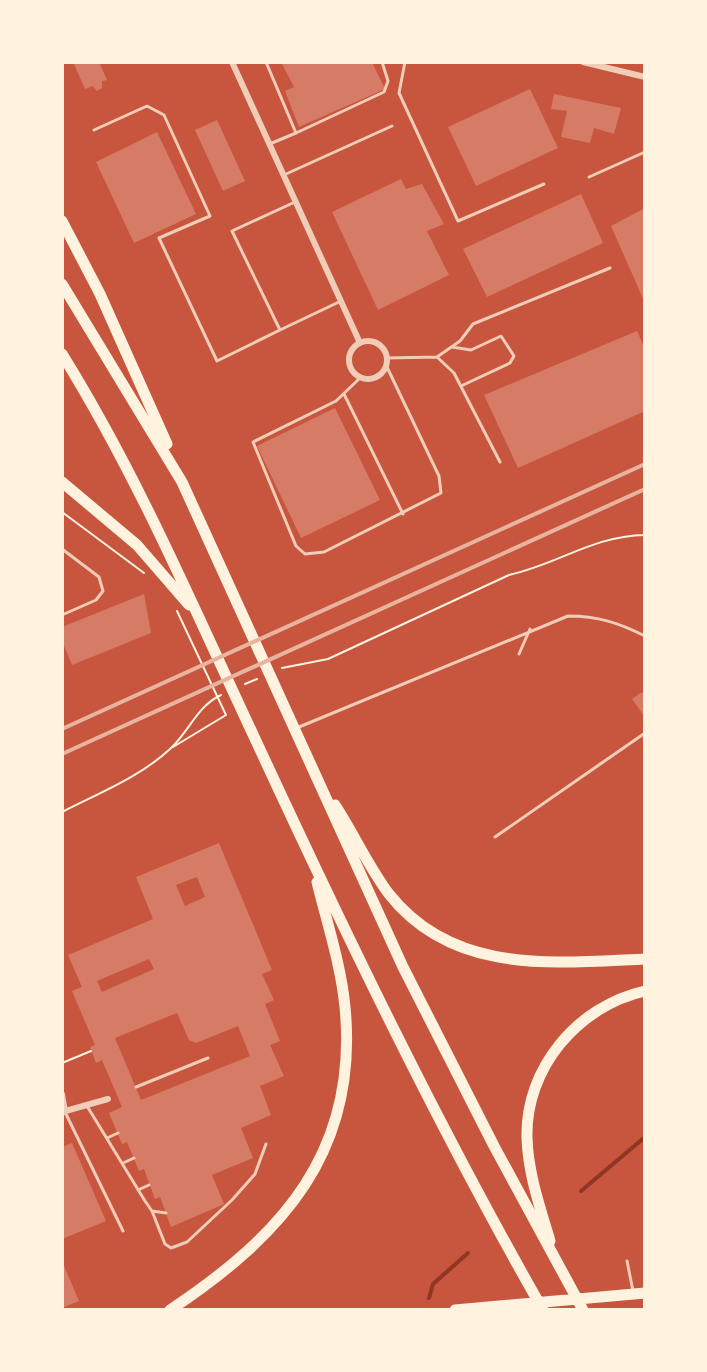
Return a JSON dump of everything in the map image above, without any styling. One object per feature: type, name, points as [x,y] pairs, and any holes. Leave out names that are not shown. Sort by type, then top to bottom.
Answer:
[{"type":"highway","points":[[62,221],[133,364],[182,482],[409,979],[583,1310]]},
{"type":"highway","points":[[62,284],[182,482]]},
{"type":"highway","points":[[62,354],[125,462],[377,996],[543,1310]]},
{"type":"highway","points":[[62,482],[137,545],[199,618]]},
{"type":"highway","points":[[317,778],[389,893],[408,914],[446,941],[479,954],[514,962],[576,963],[645,959]]},
{"type":"highway","points":[[170,1310],[207,1285],[291,1209],[314,1173],[334,1124],[342,1079],[345,1007],[309,852]]},
{"type":"highway","points":[[557,1264],[529,1159],[528,1118],[535,1091],[554,1051],[574,1028],[602,1007],[645,991]]},
{"type":"highway","points":[[455,1310],[640,1294]]},
{"type":"street","points":[[232,62],[360,343]]},
{"type":"street","points":[[583,62],[645,77]]},
{"type":"street","points":[[360,343],[374,343],[386,361],[379,376],[360,378],[349,359],[360,343]]},
{"type":"street","points":[[62,1094],[64,1112],[108,1099]]},
{"type":"lane","points":[[266,62],[296,133]]},
{"type":"lane","points":[[269,145],[384,92],[388,81],[382,62]]},
{"type":"lane","points":[[405,62],[399,93],[458,221],[544,184]]},
{"type":"lane","points":[[94,130],[147,106],[164,115],[210,216],[159,238],[217,361],[341,301]]},
{"type":"lane","points":[[283,176],[392,126]]},
{"type":"lane","points":[[589,177],[645,152]]},
{"type":"lane","points":[[280,330],[232,231],[295,202]]},
{"type":"lane","points":[[360,378],[344,394],[253,442],[296,546],[305,554],[324,552],[441,493],[439,476],[386,361],[437,357],[452,347],[473,324],[610,268]]},
{"type":"lane","points":[[452,347],[471,350],[501,336],[514,356],[510,363],[461,386]]},
{"type":"lane","points":[[437,357],[454,373],[500,462]]},
{"type":"lane","points":[[344,394],[403,514]]},
{"type":"lane","points":[[62,549],[99,577],[103,591],[96,600],[62,615]]},
{"type":"lane","points":[[295,729],[530,629],[568,616],[593,616],[621,624],[645,636]]},
{"type":"lane","points":[[519,654],[530,629]]},
{"type":"lane","points":[[495,837],[645,733]]},
{"type":"lane","points":[[136,1087],[208,1058]]},
{"type":"lane","points":[[108,1099],[117,1095]]},
{"type":"lane","points":[[87,1106],[152,1211],[165,1244],[171,1248],[187,1242],[255,1174],[266,1144]]},
{"type":"lane","points":[[64,1112],[123,1231]]},
{"type":"lane","points":[[107,1138],[118,1133]]},
{"type":"lane","points":[[122,1163],[134,1158]]},
{"type":"lane","points":[[138,1190],[149,1185]]},
{"type":"lane","points":[[152,1211],[166,1213]]},
{"type":"lane","points":[[627,1261],[640,1294]]},
{"type":"path","points":[[62,512],[145,574]]},
{"type":"path","points":[[272,677],[328,659],[509,575],[530,572],[604,539],[645,535]]},
{"type":"path","points":[[62,812],[140,772],[226,715],[174,604]]},
{"type":"path","points":[[234,693],[258,679]]},
{"type":"path","points":[[172,748],[209,701],[221,695]]},
{"type":"path","points":[[62,1063],[91,1051]]},
{"type":"building","points":[[73,62],[99,62],[107,80],[102,81],[102,88],[97,91],[93,86],[85,89]]},
{"type":"building","points":[[281,62],[372,62],[385,89],[299,127],[285,91],[294,87]]},
{"type":"building","points":[[530,89],[558,148],[476,186],[448,127]]},
{"type":"building","points":[[554,94],[621,108],[614,134],[594,128],[590,143],[561,137],[567,111],[551,109]]},
{"type":"building","points":[[217,120],[245,181],[223,191],[195,130]]},
{"type":"building","points":[[157,132],[196,214],[134,243],[96,162]]},
{"type":"building","points":[[401,179],[406,189],[422,184],[444,224],[427,231],[449,275],[378,310],[332,212]]},
{"type":"building","points":[[581,194],[603,243],[487,297],[463,249]]},
{"type":"building","points":[[645,208],[645,303],[611,226]]},
{"type":"building","points":[[637,331],[645,349],[645,411],[518,468],[484,395]]},
{"type":"building","points":[[335,408],[380,500],[301,538],[257,446]]},
{"type":"building","points":[[144,594],[151,633],[72,665],[62,641],[62,627]]},
{"type":"building","points":[[642,692],[645,696],[645,717],[632,699]]},
{"type":"building","points":[[219,843],[272,970],[262,974],[274,1000],[265,1004],[280,1041],[270,1045],[284,1076],[260,1086],[271,1115],[241,1128],[253,1158],[212,1175],[224,1204],[171,1227],[160,1197],[155,1199],[144,1169],[139,1171],[127,1142],[122,1144],[109,1113],[122,1107],[102,1060],[96,1063],[90,1047],[95,1045],[72,991],[82,987],[68,955],[153,919],[136,877]],"holes":[[[197,877],[205,897],[185,906],[176,885]],[[149,959],[154,969],[102,992],[97,981]],[[177,1013],[189,1040],[196,1043],[238,1026],[250,1056],[141,1100],[115,1038]]]},
{"type":"building","points":[[72,1143],[106,1221],[62,1239],[62,1147]]},
{"type":"building","points":[[62,1261],[79,1301],[62,1308]]},
{"type":"waterway","points":[[581,1191],[645,1137]]},
{"type":"waterway","points":[[429,1298],[433,1284],[468,1253]]},
{"type":"railway","points":[[62,729],[645,464]]},
{"type":"railway","points":[[62,754],[645,489]]}]
